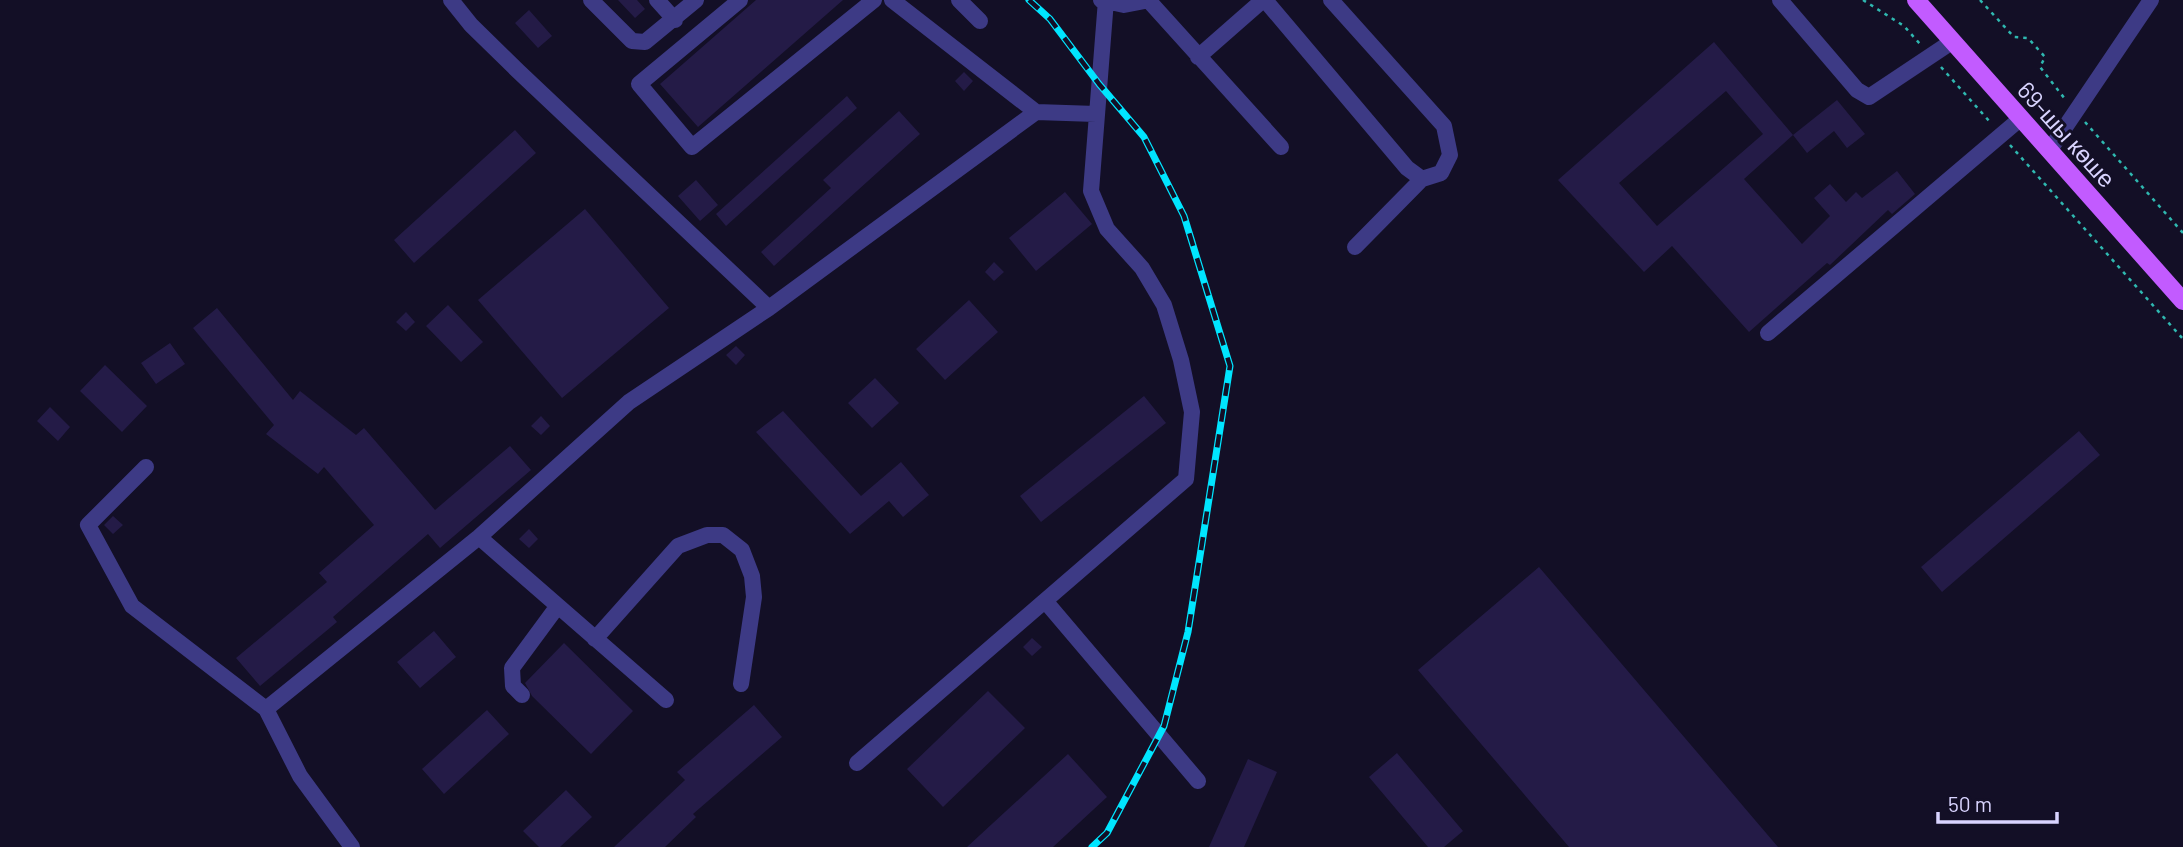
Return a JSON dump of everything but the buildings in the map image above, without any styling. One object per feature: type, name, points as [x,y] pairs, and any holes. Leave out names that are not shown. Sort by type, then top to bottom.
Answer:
[{"type":"main road","name":"69-шы көше","points":[[1916,0],[2183,301]]},
{"type":"lane","points":[[452,0],[471,25],[518,71],[769,308]]},
{"type":"lane","points":[[591,0],[632,41],[645,42],[696,0]]},
{"type":"lane","points":[[657,0],[674,20]]},
{"type":"lane","points":[[740,0],[639,84],[692,147],[874,0]]},
{"type":"lane","points":[[892,0],[1036,112],[1096,114]]},
{"type":"lane","points":[[959,0],[980,21]]},
{"type":"lane","points":[[1198,57],[1264,0],[1407,168],[1422,179]]},
{"type":"lane","points":[[1331,0],[1444,126],[1448,140],[1448,161],[1441,173],[1422,179],[1355,247]]},
{"type":"lane","points":[[1780,0],[1863,94],[1874,96],[1953,41]]},
{"type":"lane","points":[[2049,151],[2151,0]]},
{"type":"lane","points":[[857,763],[1186,479],[1192,412],[1181,360],[1164,306],[1142,268],[1107,229],[1091,191],[1104,1],[1124,5],[1149,1],[1281,147]]},
{"type":"lane","points":[[266,709],[479,537],[629,402],[769,308],[1036,112]]},
{"type":"lane","points":[[1768,333],[2020,119]]},
{"type":"lane","points":[[146,467],[88,525],[132,607],[266,709],[300,776],[352,847]]},
{"type":"lane","points":[[596,639],[678,545],[707,535],[723,535],[742,550],[752,576],[754,597],[741,684]]},
{"type":"lane","points":[[479,537],[666,699]]},
{"type":"lane","points":[[1046,602],[1198,781]]},
{"type":"lane","points":[[522,695],[513,686],[512,668],[557,607]]},
{"type":"path","points":[[1863,0],[1905,26],[2183,339]]},
{"type":"railway","points":[[1029,0],[1050,19],[1099,84],[1144,137],[1184,216],[1230,366],[1188,632],[1164,726],[1107,833],[1092,847]]}]
